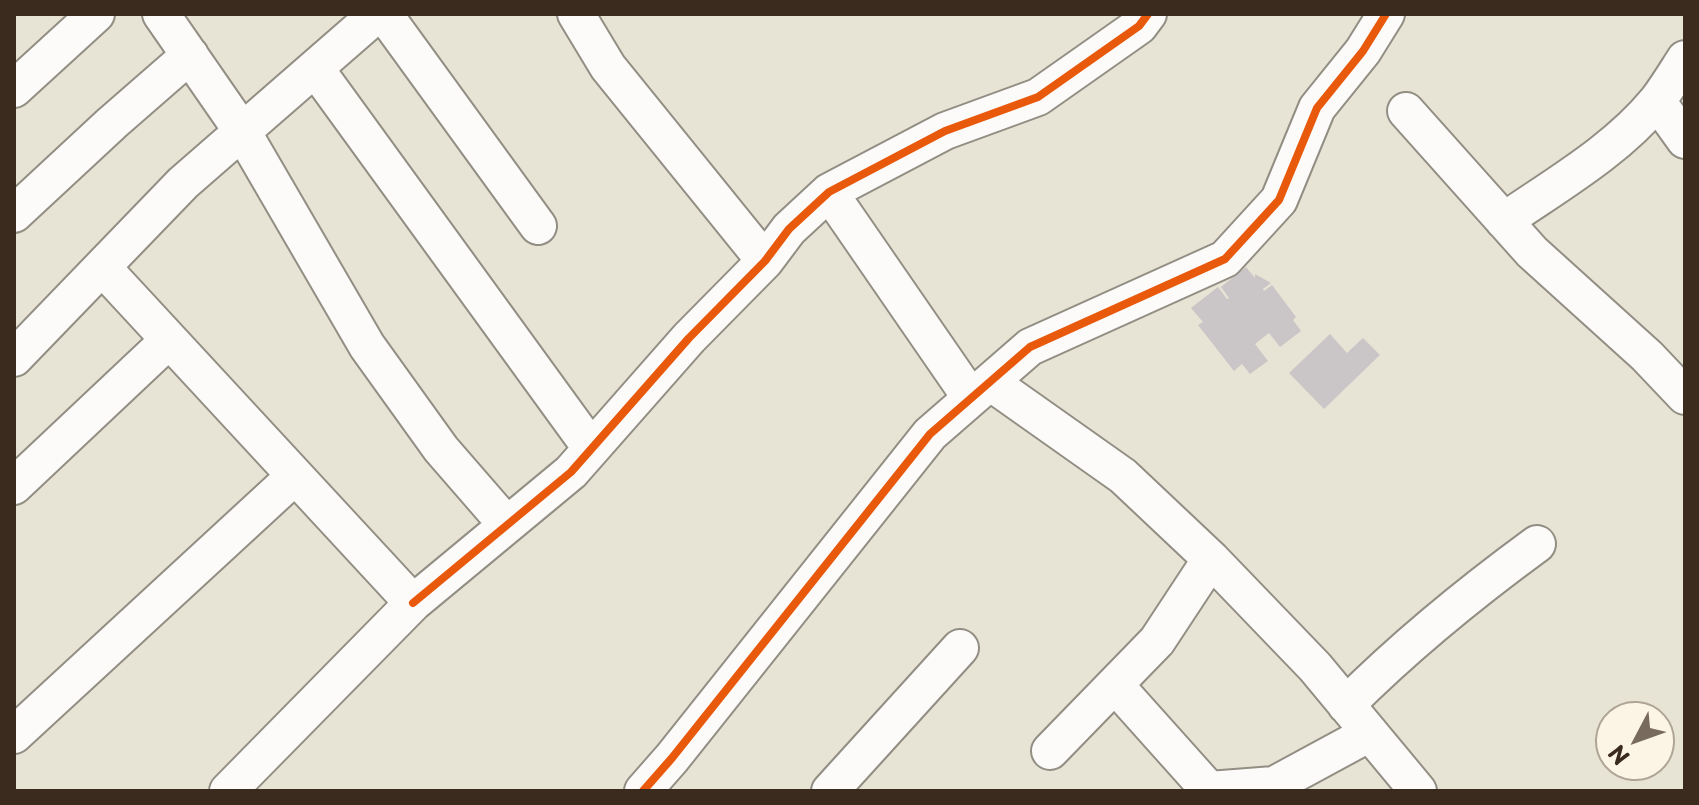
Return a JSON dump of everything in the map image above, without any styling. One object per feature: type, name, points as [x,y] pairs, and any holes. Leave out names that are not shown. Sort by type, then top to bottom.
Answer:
[{"type":"street","points":[[14,89],[96,14]]},
{"type":"street","points":[[161,14],[242,131],[367,346],[441,449],[507,525]]},
{"type":"street","points":[[14,358],[183,183],[377,14]]},
{"type":"street","points":[[384,14],[538,226]]},
{"type":"street","points":[[576,14],[608,67],[765,261]]},
{"type":"street","points":[[228,791],[413,603],[571,472],[689,338],[765,261],[789,229],[829,192],[945,131],[1038,97],[1139,26],[1148,14]]},
{"type":"street","points":[[652,788],[930,434],[1030,347],[1225,259],[1279,200],[1317,108],[1363,51],[1386,14]]},
{"type":"street","points":[[14,214],[190,55]]},
{"type":"street","points":[[1504,221],[1596,157],[1657,101],[1685,59]]},
{"type":"street","points":[[315,68],[591,448]]},
{"type":"street","points":[[1657,101],[1685,140]]},
{"type":"street","points":[[1406,111],[1532,252],[1647,356],[1685,396]]},
{"type":"street","points":[[829,192],[980,390],[1123,476],[1211,559],[1315,667],[1418,791]]},
{"type":"street","points":[[102,267],[413,603]]},
{"type":"street","points":[[14,486],[169,340]]},
{"type":"street","points":[[14,735],[295,476]]},
{"type":"street","points":[[1346,705],[1382,668],[1479,587],[1537,544]]},
{"type":"street","points":[[1050,751],[1157,641],[1211,559]]},
{"type":"street","points":[[830,791],[960,648]]},
{"type":"street","points":[[1115,685],[1209,790],[1274,785],[1370,733]]},
{"type":"building","points":[[1246,267],[1255,278],[1255,274],[1271,283],[1264,291],[1272,285],[1296,317],[1293,320],[1301,331],[1280,347],[1269,333],[1255,344],[1268,361],[1250,374],[1242,364],[1234,371],[1198,325],[1203,322],[1191,308],[1218,287],[1229,298],[1221,287]]},
{"type":"building","points":[[1330,334],[1347,353],[1363,338],[1380,355],[1324,409],[1289,373]]},
{"type":"cycle path","points":[[413,603],[571,472],[689,338],[765,261],[789,229],[829,192],[945,131],[1038,97],[1139,26],[1148,14]]},
{"type":"cycle path","points":[[643,791],[930,434],[1030,347],[1225,259],[1279,200],[1317,108],[1363,51],[1386,14]]}]
